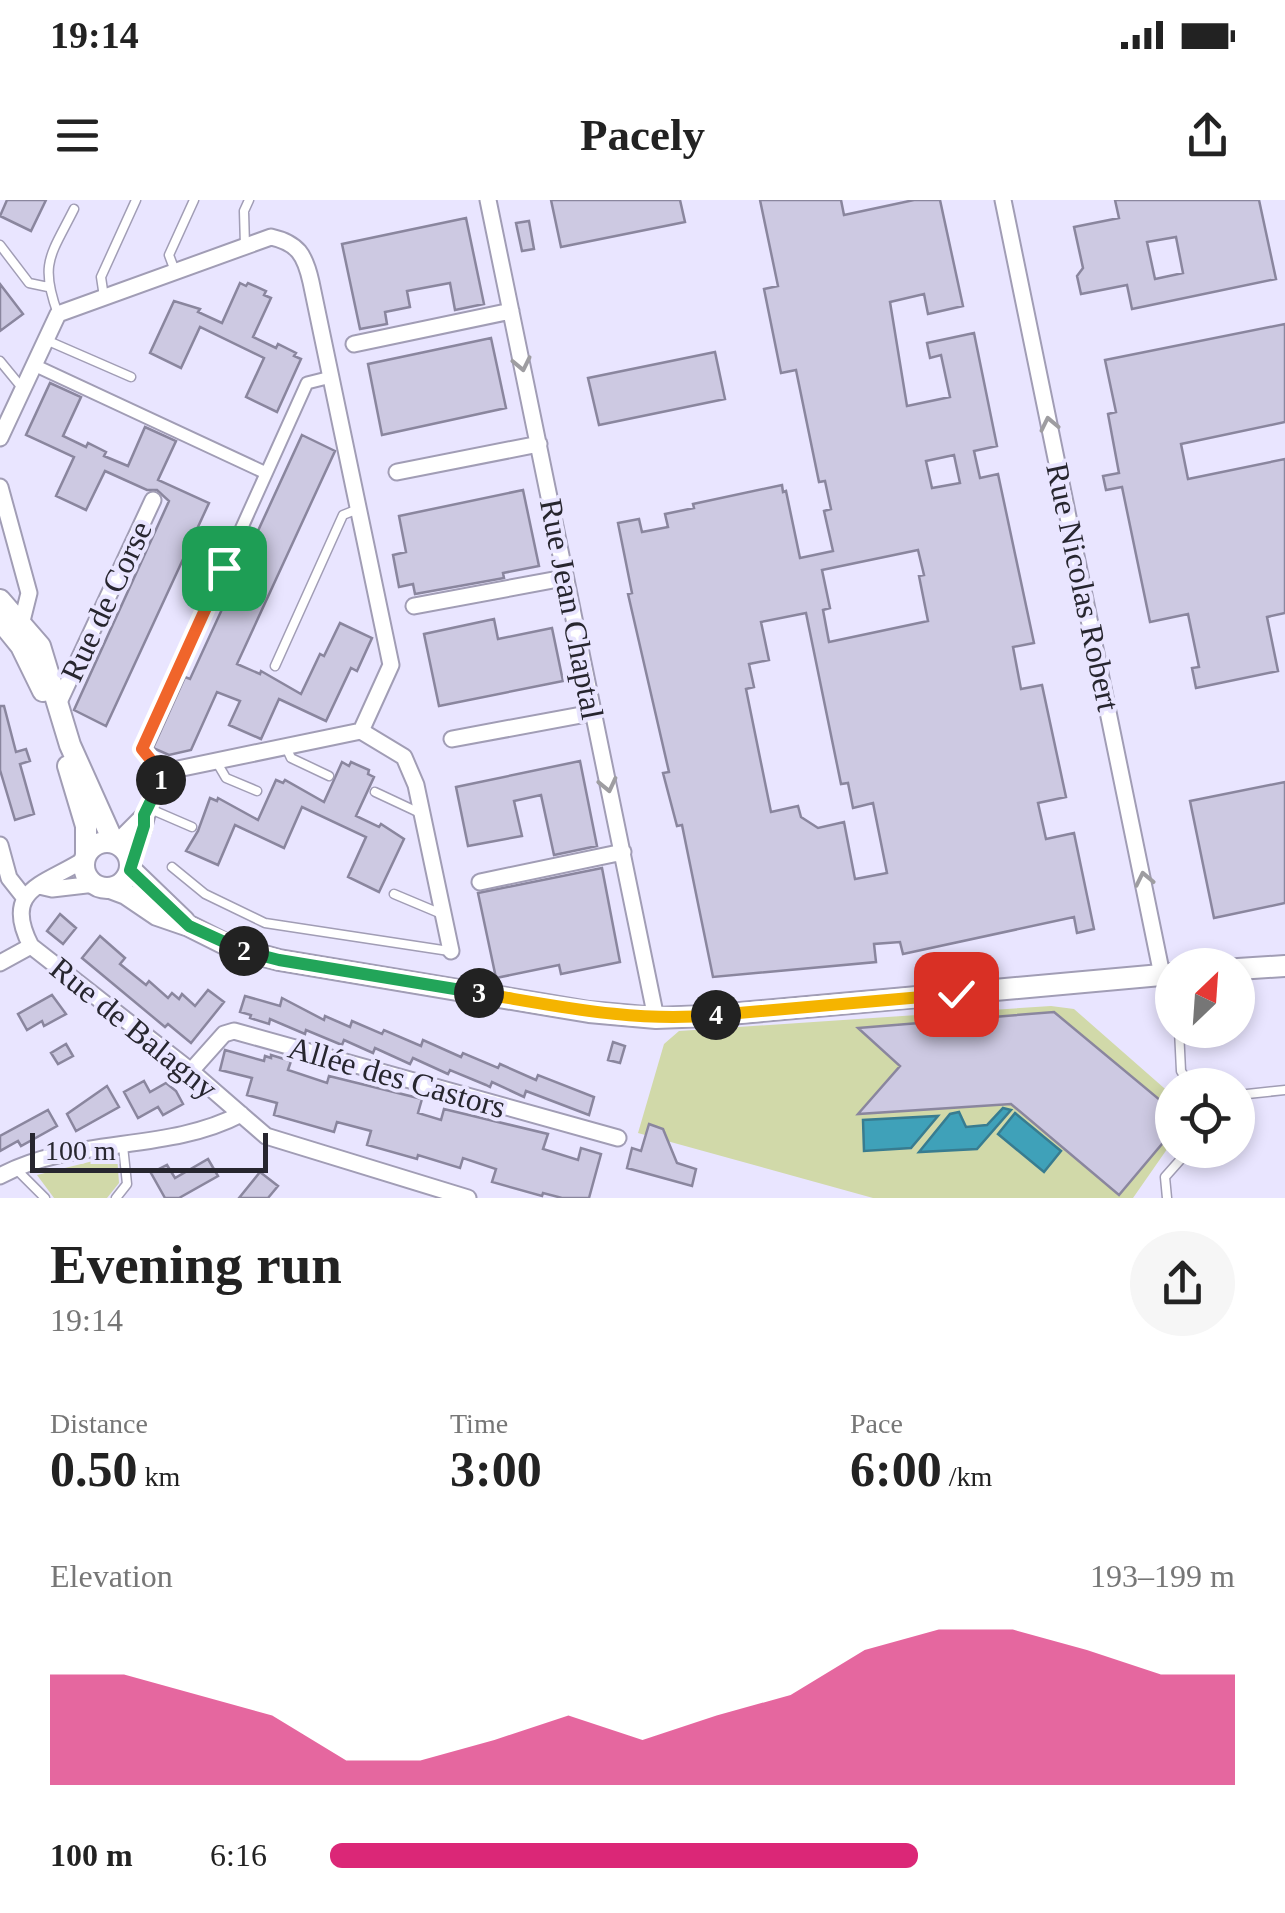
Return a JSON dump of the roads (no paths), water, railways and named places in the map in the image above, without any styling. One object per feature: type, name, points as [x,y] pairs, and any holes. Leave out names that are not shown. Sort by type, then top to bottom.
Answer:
[{"type":"street","name":"Rue Jean Chaptal","points":[[488,200],[656,1018]]},
{"type":"street","name":"Rue Nicolas Robert","points":[[1003,200],[1161,948]]},
{"type":"street","points":[[0,438],[58,314],[270,237],[288,241],[302,251],[391,665],[362,732]]},
{"type":"street","points":[[354,344],[511,311]]},
{"type":"street","points":[[34,365],[266,474]]},
{"type":"street","points":[[164,776],[142,749],[307,383],[331,377]]},
{"type":"street","points":[[398,472],[539,444]]},
{"type":"street","points":[[0,487],[29,593],[10,624]]},
{"type":"street","name":"Rue de Corse","points":[[59,702],[153,500]]},
{"type":"street","points":[[414,606],[564,578]]},
{"type":"street","points":[[0,600],[43,692],[86,826],[87,876],[157,915],[232,946],[279,960],[590,1012],[656,1018],[1155,975]]},
{"type":"street","points":[[10,624],[40,646],[70,745],[115,843],[125,850],[130,866],[189,926]]},
{"type":"street","points":[[452,739],[592,714]]},
{"type":"street","points":[[24,897],[47,878],[86,857],[95,845],[115,843],[146,811],[164,776],[173,770],[362,732],[404,758],[416,785],[451,951]]},
{"type":"street","points":[[39,886],[103,886],[125,880],[146,811]]},
{"type":"street","name":"Rue de Balagny","points":[[0,845],[9,878],[24,897],[19,918],[31,946],[191,1071],[266,1136],[468,1198]]},
{"type":"street","points":[[480,882],[623,852]]},
{"type":"street","points":[[0,962],[31,946]]},
{"type":"street","points":[[1255,968],[1285,966]]},
{"type":"street","name":"Allée des Castors","points":[[191,1071],[224,1034],[234,1031],[618,1138]]},
{"type":"street","points":[[8,1172],[83,1148],[219,1125],[240,1114]]},
{"type":"lane","points":[[104,297],[101,278],[136,200]]},
{"type":"lane","points":[[174,272],[169,255],[194,200]]},
{"type":"lane","points":[[245,246],[244,211],[249,200]]},
{"type":"lane","points":[[58,314],[48,287],[49,260],[74,208]]},
{"type":"lane","points":[[0,245],[29,283],[48,287]]},
{"type":"lane","points":[[46,340],[131,378]]},
{"type":"lane","points":[[0,361],[23,388]]},
{"type":"lane","points":[[275,666],[344,515],[359,509]]},
{"type":"lane","points":[[286,746],[291,758],[329,776]]},
{"type":"lane","points":[[216,761],[226,778],[257,792]]},
{"type":"lane","points":[[375,792],[422,814]]},
{"type":"lane","points":[[146,811],[192,827]]},
{"type":"lane","points":[[172,867],[205,894],[265,923],[451,951]]},
{"type":"lane","points":[[394,894],[444,916]]},
{"type":"lane","points":[[1255,1094],[1285,1090]]},
{"type":"lane","points":[[116,1198],[127,1184],[123,1143]]},
{"type":"lane","points":[[1168,1198],[1165,1177],[1173,1168]]},
{"type":"lane","points":[[8,1172],[45,1198]]},
{"type":"water","points":[[1003,1108],[1011,1110],[977,1149],[919,1152],[950,1114],[959,1112],[966,1127],[987,1125]]},
{"type":"water","points":[[1015,1113],[1061,1151],[1044,1172],[998,1134]]},
{"type":"water","points":[[938,1116],[911,1148],[864,1151],[863,1120]]}]
